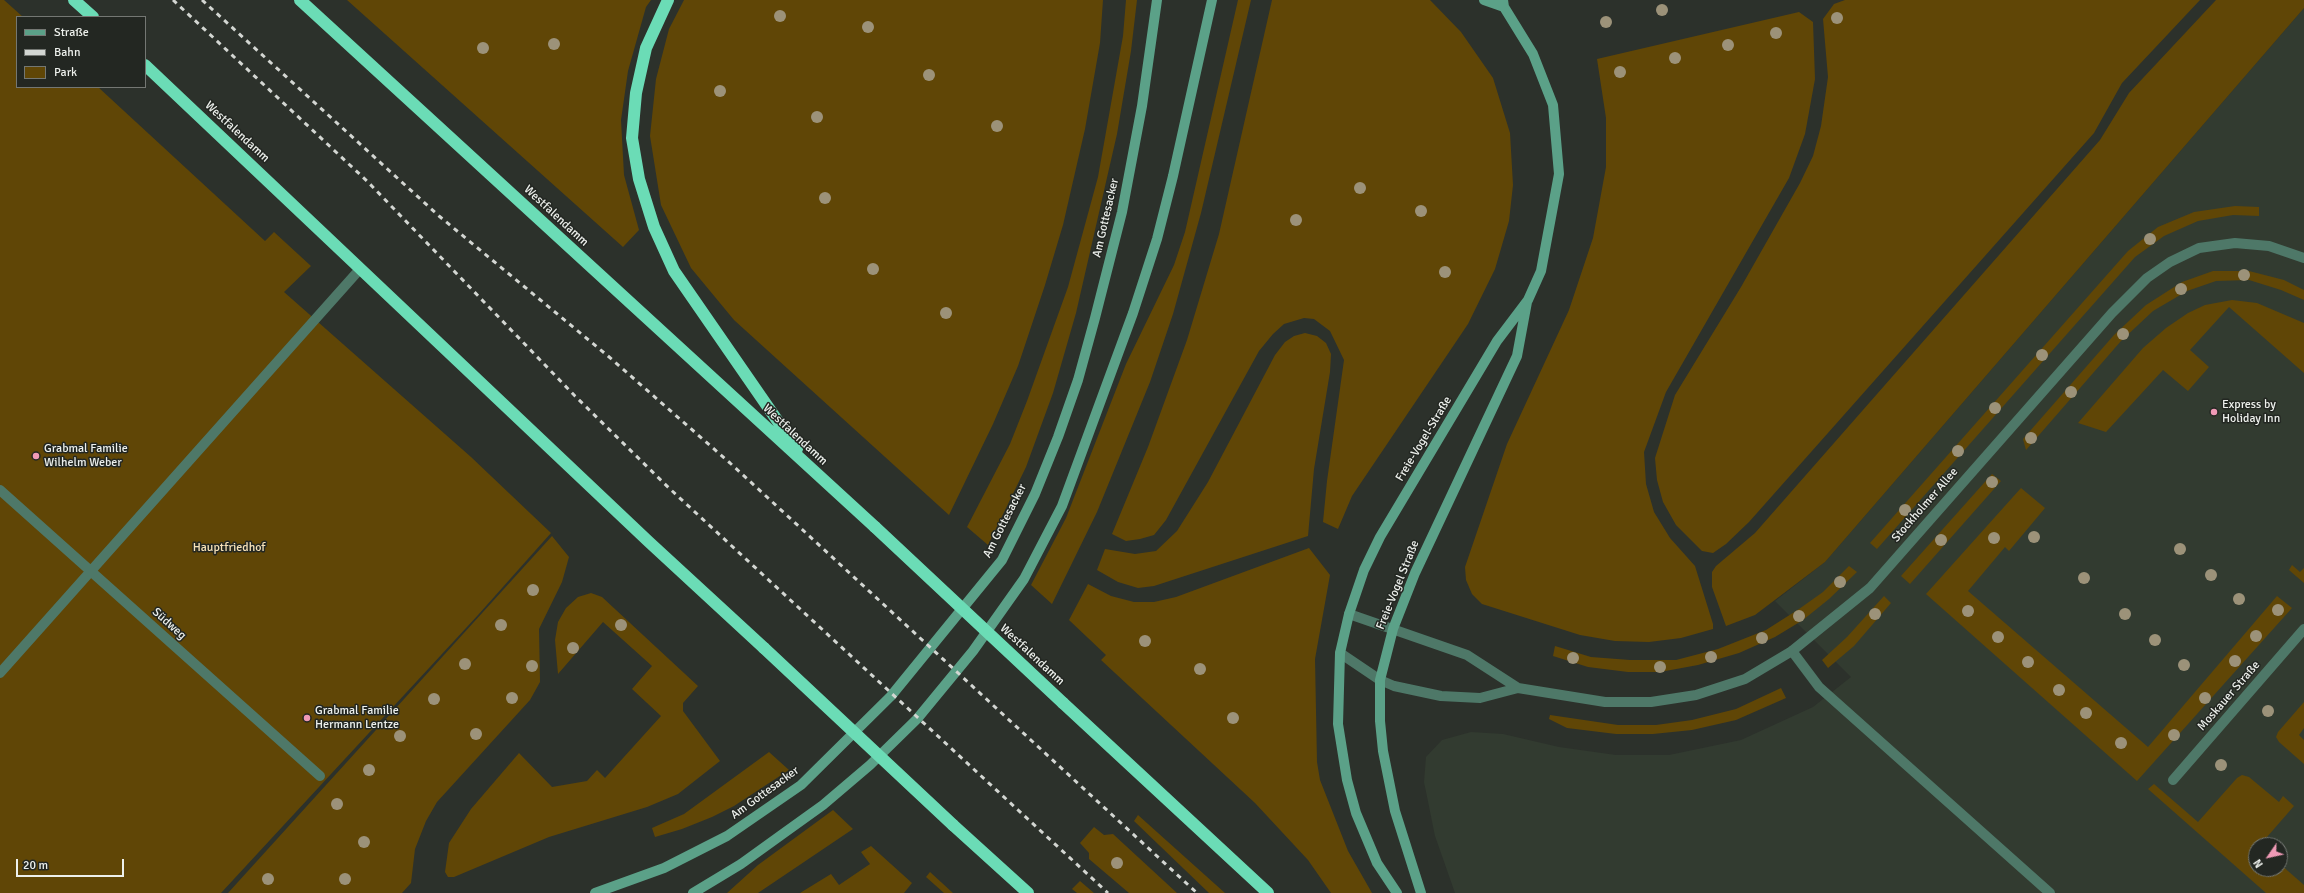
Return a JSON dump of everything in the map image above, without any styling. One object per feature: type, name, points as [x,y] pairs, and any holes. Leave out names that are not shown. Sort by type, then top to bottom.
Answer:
[{"type":"highway","points":[[74,0],[92,16]]},
{"type":"highway","name":"Westfalendamm","points":[[300,0],[875,527],[1268,893]]},
{"type":"highway","points":[[668,0],[646,48],[636,93],[632,138],[639,179],[654,227],[674,271],[809,467]]},
{"type":"highway","name":"Westfalendamm","points":[[146,66],[643,537],[1028,893]]},
{"type":"street","name":"Am Gottesacker","points":[[594,893],[664,868],[727,836],[801,785],[891,696],[1002,560],[1035,494],[1078,380],[1122,212],[1142,106],[1157,0]]},
{"type":"street","points":[[693,893],[741,864],[823,805],[870,765],[917,719],[973,651],[1024,579],[1062,506],[1085,449],[1135,306],[1156,239],[1173,176],[1212,0]]},
{"type":"street","name":"Freie-Vogel-Straße","points":[[1397,893],[1376,863],[1356,813],[1347,780],[1338,724],[1340,653],[1349,614],[1364,570],[1380,537],[1497,341],[1528,300],[1541,271],[1558,174],[1553,106],[1533,54],[1503,4],[1484,0]]},
{"type":"street","name":"Stockholmer Allee","points":[[1349,614],[1467,655],[1518,688],[1605,702],[1651,702],[1696,695],[1745,679],[1792,651],[1870,588],[2112,313],[2147,278],[2170,262],[2199,248],[2235,243],[2269,246],[2304,258]]},
{"type":"street","points":[[0,672],[360,269]]},
{"type":"street","name":"Freie-Vogel Straße","points":[[1420,893],[1395,811],[1383,751],[1380,721],[1380,680],[1393,629],[1415,573],[1517,356],[1528,300]]},
{"type":"street","name":"Südweg","points":[[0,490],[320,776]]},
{"type":"street","name":"Moskauer Straße","points":[[2173,780],[2304,629]]},
{"type":"street","points":[[1792,651],[1819,687],[2050,893]]},
{"type":"street","name":"Stockholmer Allee","points":[[1340,653],[1380,680],[1394,686],[1441,696],[1480,698],[1518,688]]},
{"type":"shaded area","points":[[2304,8],[2304,893],[1455,893],[1435,836],[1424,782],[1426,757],[1442,740],[1471,732],[1503,734],[1559,747],[1616,755],[1669,755],[1741,740],[1813,707],[1851,677],[1775,601],[1825,562]]},
{"type":"green space","name":"Hauptfriedhof","points":[[0,0],[4,0],[22,16],[16,16],[16,88],[99,88],[265,241],[274,232],[311,266],[284,292],[471,457],[551,533],[478,615],[221,893],[0,893]]},
{"type":"green space","points":[[347,0],[651,0],[646,7],[628,71],[621,120],[624,175],[639,230],[623,247]]},
{"type":"green space","points":[[684,0],[1103,0],[1100,43],[1085,129],[1063,225],[1018,366],[993,424],[949,515],[734,320],[691,268],[661,205],[650,136],[656,79],[669,29]]},
{"type":"green space","points":[[1126,0],[1137,0],[1131,51],[1117,134],[1076,313],[1053,393],[1026,467],[988,545],[967,527],[1010,444],[1068,287],[1098,177],[1123,36]]},
{"type":"green space","points":[[1238,0],[1251,0],[1201,213],[1173,314],[1150,382],[1097,512],[1052,604],[1031,585],[1066,518],[1126,364],[1174,265],[1185,232]]},
{"type":"green space","points":[[1272,0],[1430,0],[1461,32],[1493,78],[1510,133],[1513,185],[1509,221],[1495,269],[1468,324],[1352,496],[1338,529],[1323,522],[1327,481],[1344,360],[1330,331],[1314,319],[1304,318],[1284,324],[1273,334],[1259,351],[1166,520],[1154,535],[1126,541],[1112,534],[1148,447],[1187,340],[1219,234]]},
{"type":"green space","points":[[1845,0],[2200,0],[2122,83],[2094,133],[1749,522],[1726,544],[1713,553],[1702,551],[1676,525],[1663,502],[1657,480],[1655,458],[1675,395],[1741,287],[1800,183],[1813,156],[1821,126],[1828,77],[1823,19],[1834,4]]},
{"type":"green space","points":[[2216,0],[2304,0],[2304,8],[1825,562],[1755,615],[1726,626],[1712,587],[1712,572],[1716,566],[1755,533],[2100,140],[2129,93]]},
{"type":"green space","points":[[1799,12],[1813,22],[1815,79],[1805,134],[1789,178],[1666,392],[1644,452],[1646,484],[1654,512],[1670,538],[1695,566],[1713,624],[1713,629],[1681,638],[1649,642],[1615,641],[1580,635],[1482,604],[1472,594],[1466,580],[1465,567],[1507,444],[1569,310],[1593,238],[1606,167],[1606,118],[1597,59]]},
{"type":"green space","points":[[2235,206],[2259,207],[2259,216],[2233,215],[2198,221],[2164,236],[2135,257],[1877,549],[1870,543],[2128,251],[2158,227],[2194,212]]},
{"type":"green space","points":[[2213,271],[2249,271],[2284,280],[2304,290],[2304,300],[2281,290],[2249,280],[2216,281],[2187,291],[2153,311],[2121,341],[2026,450],[2023,439],[2114,335],[2146,305],[2182,282]]},
{"type":"green space","points":[[2232,300],[2257,303],[2304,323],[2304,373],[2229,307],[2190,350],[2209,367],[2188,391],[2163,370],[2106,432],[2078,423],[2143,348],[2166,328],[2188,313],[2205,305]]},
{"type":"green space","points":[[1305,333],[1317,336],[1326,343],[1331,354],[1330,372],[1314,469],[1308,536],[1154,586],[1138,588],[1118,582],[1097,570],[1105,549],[1135,554],[1156,551],[1177,531],[1208,482],[1275,355],[1285,342],[1294,336]]},
{"type":"green space","points":[[1992,474],[2001,481],[1910,584],[1901,576]]},
{"type":"green space","points":[[2021,488],[2045,508],[2009,551],[2005,547],[1968,591],[2148,747],[2277,596],[2292,608],[2137,781],[1926,594]]},
{"type":"green space","points":[[552,536],[569,557],[562,582],[539,629],[540,682],[530,700],[437,802],[426,821],[415,849],[411,883],[402,893],[228,893]]},
{"type":"green space","points":[[1309,548],[1330,575],[1315,659],[1317,762],[1320,780],[1348,851],[1372,893],[1331,893],[1308,860],[1255,803],[1101,660],[1106,655],[1069,620],[1088,584],[1111,596],[1134,602],[1154,602],[1176,597]]},
{"type":"green space","points":[[2292,565],[2300,572],[2304,568],[2304,583],[2289,570]]},
{"type":"green space","points":[[1849,566],[1857,572],[1829,599],[1803,620],[1775,637],[1739,653],[1698,665],[1660,672],[1628,672],[1588,667],[1553,656],[1555,646],[1591,657],[1630,660],[1676,660],[1718,649],[1766,630],[1823,592]]},
{"type":"green space","points":[[591,593],[602,597],[698,686],[683,703],[683,711],[720,761],[678,794],[647,807],[549,837],[454,877],[448,877],[445,872],[449,843],[471,809],[519,753],[552,787],[587,781],[597,770],[605,778],[661,716],[632,689],[652,666],[603,622],[558,674],[555,640],[558,622],[566,608],[578,597]]},
{"type":"green space","points":[[1884,596],[1891,603],[1854,646],[1828,668],[1822,660],[1847,637]]},
{"type":"green space","points":[[1781,688],[1786,698],[1736,720],[1692,730],[1653,734],[1616,734],[1567,728],[1549,719],[1550,715],[1618,725],[1656,725],[1692,720],[1736,709]]},
{"type":"green space","points":[[2304,702],[2304,728],[2299,735],[2304,740],[2304,764],[2279,742],[2276,737],[2278,732]]},
{"type":"green space","points":[[769,752],[789,770],[734,806],[712,817],[682,829],[655,837],[652,828],[684,814]]},
{"type":"green space","points":[[2242,775],[2249,777],[2279,802],[2283,796],[2294,806],[2267,837],[2248,837],[2248,877],[2288,877],[2288,871],[2304,885],[2304,893],[2266,893],[2148,789],[2154,784],[2198,822],[2237,778]]},
{"type":"green space","points":[[833,810],[853,829],[758,893],[727,893],[758,865]]},
{"type":"green space","points":[[1138,815],[1225,893],[1209,893],[1134,821]]},
{"type":"green space","points":[[1094,827],[1104,835],[1113,834],[1177,893],[1129,893],[1089,859],[1089,853],[1080,843]]},
{"type":"green space","points":[[871,846],[912,883],[904,893],[800,893],[831,874],[839,885],[870,864],[861,852]]},
{"type":"green space","points":[[930,872],[953,893],[944,893],[926,877]]},
{"type":"green space","points":[[1080,881],[1094,893],[1077,893],[1072,889]]},
{"type":"railway","points":[[173,0],[367,181],[575,396],[670,489],[1108,893]]},
{"type":"railway","points":[[202,0],[439,216],[608,356],[730,463],[1197,893]]},
{"type":"place","name":"Express by Holiday Inn","points":[[2214,412]]},
{"type":"place","name":"Grabmal Familie Wilhelm Weber","points":[[36,456]]},
{"type":"place","name":"Grabmal Familie Hermann Lentze","points":[[307,718]]}]
